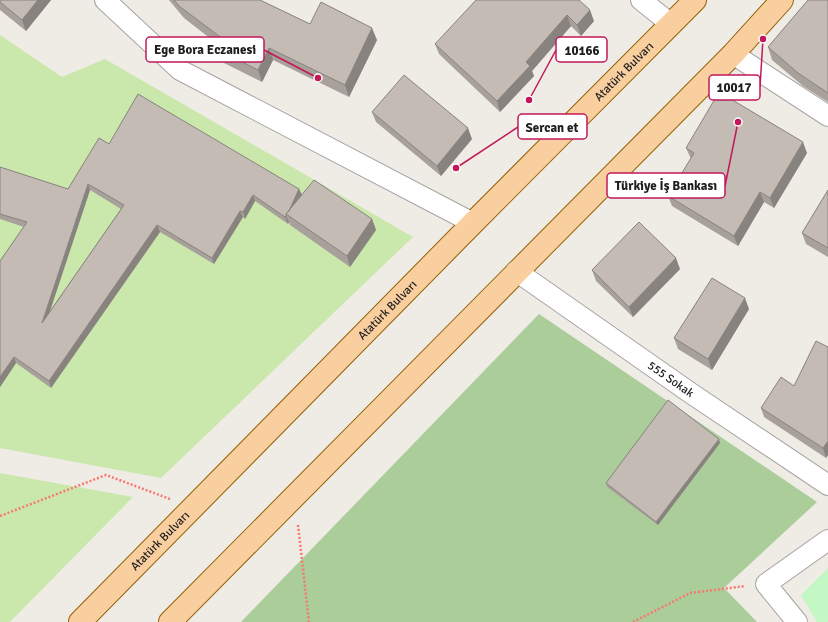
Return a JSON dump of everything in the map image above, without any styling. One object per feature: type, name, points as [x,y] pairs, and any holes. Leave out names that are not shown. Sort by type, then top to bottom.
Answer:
[{"type":"main road","name":"Atatürk Bulvarı","points":[[80,622],[695,0]]},
{"type":"main road","points":[[170,622],[732,54],[782,0]]},
{"type":"street","points":[[105,0],[180,70],[473,223]]},
{"type":"street","points":[[641,0],[671,24]]},
{"type":"street","points":[[732,54],[828,116]]},
{"type":"street","name":"555 Sokak","points":[[516,271],[692,394],[828,485]]},
{"type":"street","points":[[797,622],[766,584],[828,540]]},
{"type":"path","points":[[0,516],[106,475],[193,507]]},
{"type":"path","points":[[294,496],[309,622]]},
{"type":"path","points":[[632,622],[690,593],[766,584]]},
{"type":"green space","points":[[0,35],[62,77],[105,59],[413,237],[161,478],[0,448]]},
{"type":"green space","points":[[539,314],[817,502],[724,588],[757,622],[241,622]]},
{"type":"green space","points":[[0,473],[133,497],[10,622],[0,622]]},
{"type":"green space","points":[[828,568],[828,622],[817,622],[801,595]]},
{"type":"building","points":[[0,0],[38,0],[22,20],[0,2]]},
{"type":"building","points":[[174,0],[260,0],[310,24],[321,2],[372,28],[345,85],[269,48],[258,70],[218,50],[223,39],[179,6]]},
{"type":"building","points":[[476,0],[579,0],[590,10],[577,25],[567,15],[526,62],[530,66],[497,101],[435,44]]},
{"type":"building","points":[[808,0],[828,0],[828,93],[798,73],[768,47]]},
{"type":"building","points":[[404,75],[468,128],[437,166],[372,112]]},
{"type":"building","points":[[719,92],[803,142],[770,198],[760,192],[734,236],[668,196],[694,153],[686,148]]},
{"type":"building","points":[[138,94],[299,189],[285,217],[253,195],[243,212],[240,211],[212,258],[157,225],[49,381],[14,357],[0,377],[0,261],[27,222],[0,214],[0,167],[68,189],[99,138],[109,144]],"holes":[[[88,184],[124,205],[42,323]]]},
{"type":"building","points":[[314,180],[372,219],[347,256],[286,214]]},
{"type":"building","points":[[828,190],[828,248],[802,233]]},
{"type":"building","points":[[639,222],[676,258],[629,307],[592,270]]},
{"type":"building","points":[[712,278],[745,298],[708,359],[674,338]]},
{"type":"building","points":[[816,341],[828,347],[828,441],[823,448],[761,408],[781,377],[794,386]]},
{"type":"building","points":[[668,400],[719,439],[656,522],[606,483]]},
{"type":"place","name":"10017","points":[[763,39]]},
{"type":"place","name":"Ege Bora Eczanesi","points":[[318,78]]},
{"type":"place","name":"10166","points":[[529,100]]},
{"type":"place","name":"Türkiye İş Bankası","points":[[738,122]]},
{"type":"place","name":"Sercan et","points":[[456,168]]}]
